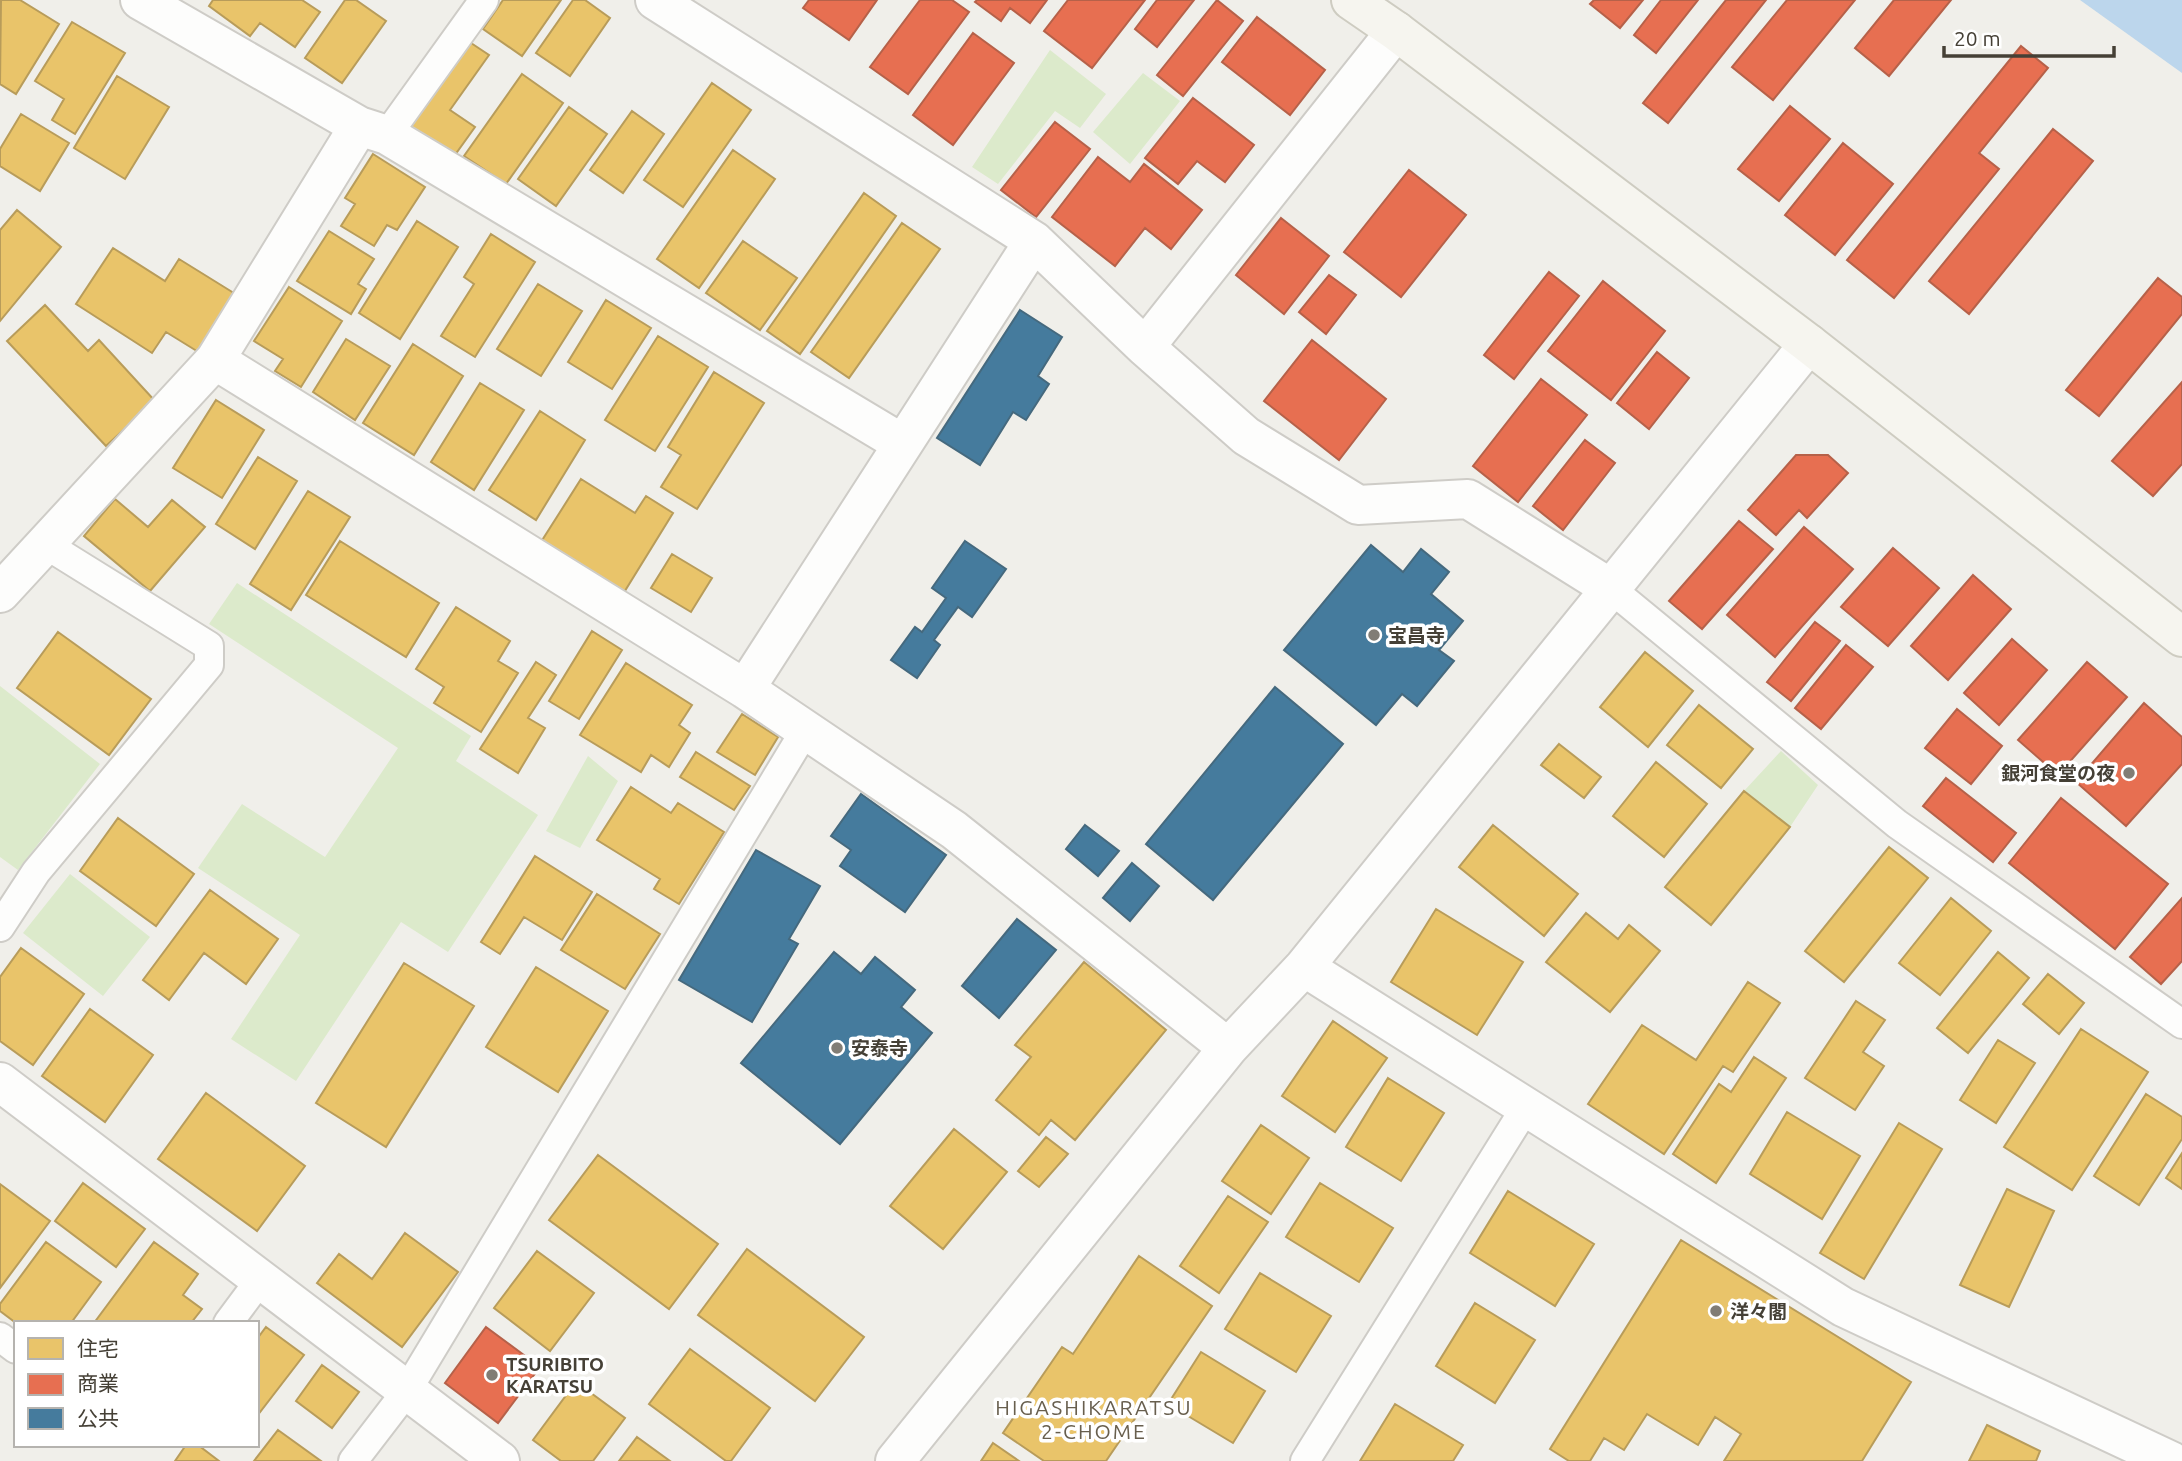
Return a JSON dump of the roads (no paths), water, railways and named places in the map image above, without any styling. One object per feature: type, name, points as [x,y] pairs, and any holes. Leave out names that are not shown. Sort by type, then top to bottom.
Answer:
[{"type":"street","points":[[140,0],[373,130],[903,444]]},
{"type":"street","points":[[655,0],[1034,241],[1145,347],[1246,436],[1358,505],[1468,499],[1610,588]]},
{"type":"street","points":[[1351,0],[1396,31],[1809,344],[2182,636]]},
{"type":"street","points":[[1145,347],[1396,31]]},
{"type":"street","points":[[0,593],[215,360],[373,130]]},
{"type":"street","points":[[745,689],[1034,241]]},
{"type":"street","points":[[894,1461],[1228,1048],[1304,967],[1809,344]]},
{"type":"street","points":[[215,360],[806,729],[954,830],[1228,1048]]},
{"type":"street","points":[[1304,967],[1843,1307],[2171,1461]]},
{"type":"street","points":[[0,1082],[500,1461]]},
{"type":"lane","points":[[373,130],[484,0]]},
{"type":"lane","points":[[0,927],[36,872],[209,665],[209,646],[46,544]]},
{"type":"lane","points":[[1610,588],[1897,824],[2182,1024]]},
{"type":"lane","points":[[353,1461],[406,1392],[806,729]]},
{"type":"lane","points":[[1305,1461],[1526,1107]]},
{"type":"lane","points":[[229,1321],[260,1280]]},
{"type":"water","points":[[2080,0],[2182,0],[2182,73]]},
{"type":"place","name":"宝昌寺","points":[[1374,635]]},
{"type":"place","name":"銀河食堂の夜","points":[[2129,773]]},
{"type":"place","name":"安泰寺","points":[[837,1048]]},
{"type":"place","name":"洋々閣","points":[[1716,1311]]},
{"type":"place","name":"TSURIBITO KARATSU","points":[[492,1375]]},
{"type":"district","name":"HIGASHIKARATSU 2-CHOME","points":[[1094,1420]]}]
